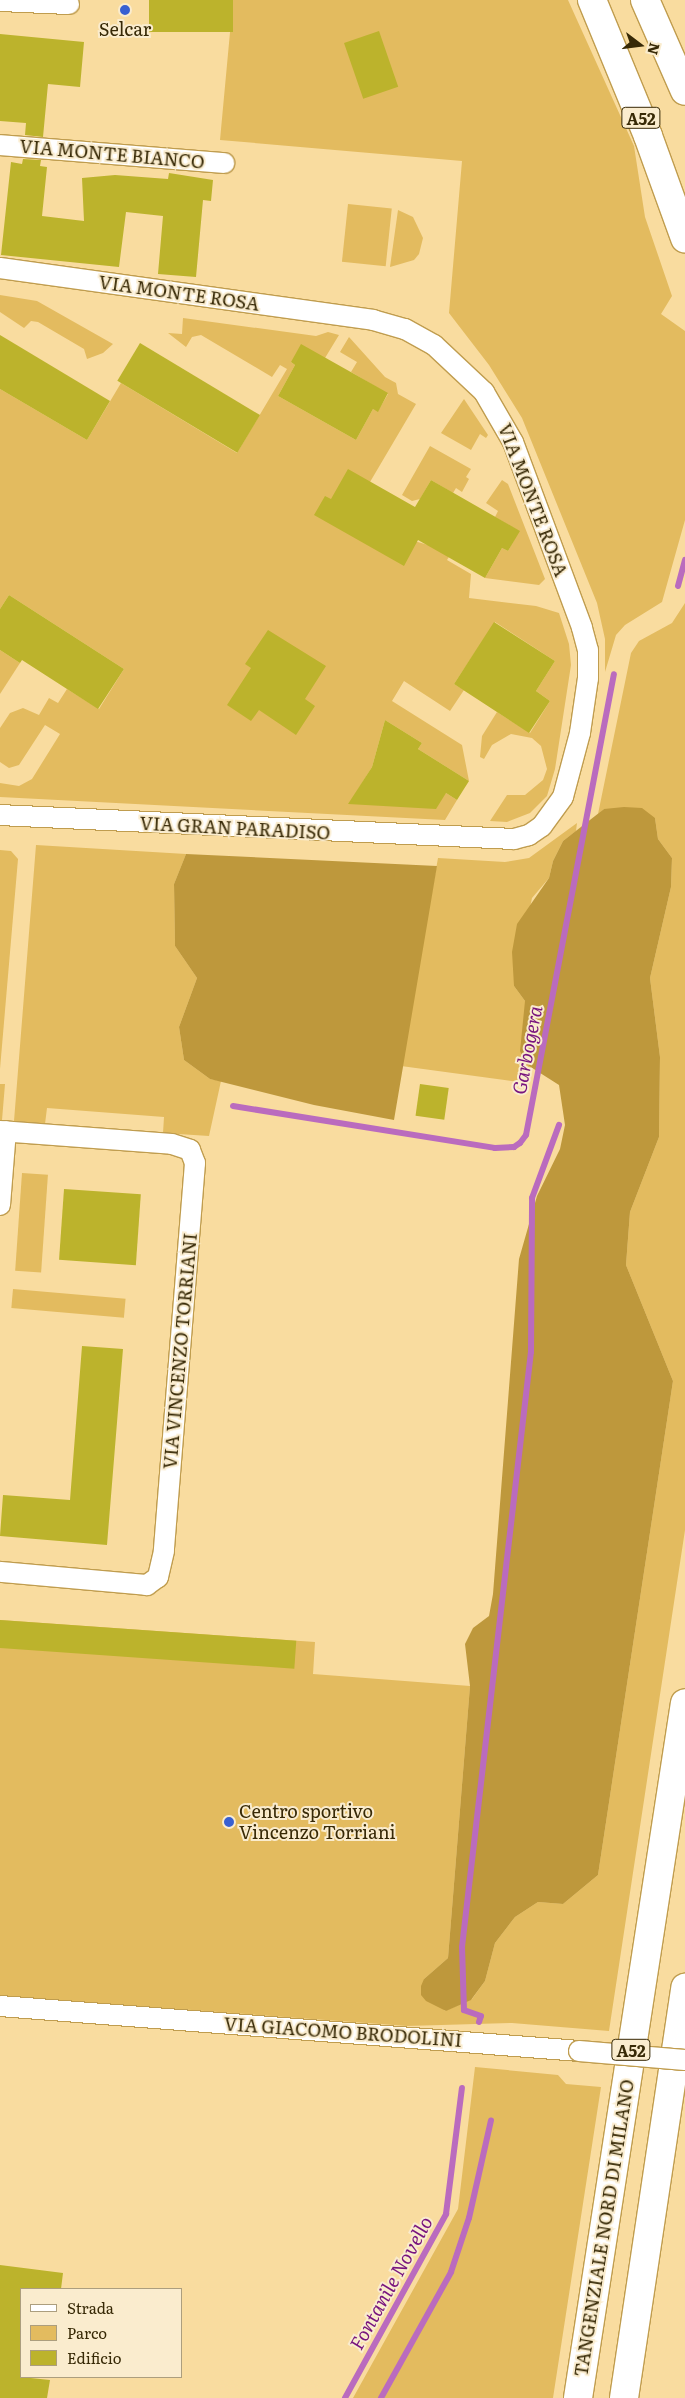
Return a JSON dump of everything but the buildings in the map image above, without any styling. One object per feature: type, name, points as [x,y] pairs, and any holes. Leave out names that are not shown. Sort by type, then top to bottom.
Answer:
[{"type":"highway","name":"A52","points":[[592,0],[648,136],[685,238]]},
{"type":"highway","points":[[645,0],[685,91]]},
{"type":"highway","name":"TANGENZIALE NORD DI MILANO","points":[[578,2398],[685,1703]]},
{"type":"highway","name":"A52","points":[[624,2398],[685,1988]]},
{"type":"street","points":[[0,2],[69,4]]},
{"type":"street","name":"VIA MONTE BIANCO","points":[[0,145],[224,163]]},
{"type":"street","name":"VIA MONTE ROSA","points":[[0,268],[373,320],[406,329],[434,345],[484,392],[513,442],[582,628],[588,650],[588,678],[572,771],[556,809],[529,835],[514,839],[470,839]]},
{"type":"street","name":"VIA GRAN PARADISO","points":[[0,815],[470,839]]},
{"type":"street","points":[[0,1205],[3,1131]]},
{"type":"street","name":"VIA VINCENZO TORRIANI","points":[[0,1572],[147,1585],[158,1577],[164,1551],[195,1163],[190,1150],[172,1144],[3,1131]]},
{"type":"street","name":"VIA GIACOMO BRODOLINI","points":[[0,2006],[685,2060]]},
{"type":"green space","points":[[233,0],[568,0],[634,146],[645,217],[672,296],[661,314],[685,331],[685,520],[662,602],[625,625],[616,635],[605,672],[605,639],[597,603],[522,418],[489,365],[449,313],[462,161],[220,140]]},
{"type":"green space","points":[[348,204],[392,209],[386,266],[342,262]]},
{"type":"green space","points":[[398,210],[413,217],[423,238],[419,254],[414,260],[390,267]]},
{"type":"green space","points":[[0,295],[37,301],[113,344],[103,353],[87,359],[84,349],[38,322],[31,321],[24,328],[0,312]]},
{"type":"green space","points":[[183,318],[316,336],[328,332],[339,335],[325,358],[291,362],[295,365],[278,396],[356,440],[373,409],[378,411],[388,394],[351,372],[357,362],[340,352],[349,337],[385,377],[396,383],[398,394],[416,404],[370,482],[411,540],[452,552],[447,560],[471,574],[469,598],[536,606],[559,613],[569,644],[571,665],[555,769],[547,796],[530,813],[507,822],[490,821],[507,795],[525,795],[543,780],[547,769],[541,746],[532,738],[511,734],[492,745],[484,759],[480,757],[482,736],[497,712],[530,733],[550,701],[536,691],[555,661],[495,622],[454,684],[464,690],[450,711],[404,681],[392,701],[462,745],[469,781],[418,749],[422,743],[385,720],[372,767],[349,804],[446,793],[457,800],[445,820],[0,797],[0,783],[19,786],[32,779],[60,734],[45,725],[19,765],[9,768],[0,762],[0,728],[10,713],[23,708],[39,715],[49,698],[58,703],[67,689],[99,709],[124,669],[9,595],[0,609],[0,389],[87,440],[121,383],[237,453],[287,369],[280,365],[272,377],[201,335],[192,337],[186,347],[168,333],[182,334]]},
{"type":"green space","points":[[464,399],[488,435],[486,438],[480,434],[471,450],[441,433]]},
{"type":"green space","points":[[430,446],[471,469],[466,477],[469,479],[462,492],[456,488],[453,493],[431,480],[420,499],[412,501],[402,495]]},
{"type":"green space","points":[[502,480],[508,484],[545,579],[539,585],[485,578],[502,548],[508,551],[519,531],[495,517],[498,511],[486,503]]},
{"type":"green space","name":"Centro sportivo Vincenzo Torriani","points":[[685,603],[685,1530],[609,2031],[512,2023],[407,2026],[0,1996],[0,1620],[315,1642],[313,1674],[470,1686],[448,1958],[424,1979],[445,2011],[472,1999],[485,1981],[495,1943],[515,1917],[538,1902],[563,1904],[598,1875],[673,1381],[626,1265],[630,1212],[659,1137],[660,1057],[650,978],[671,887],[672,858],[658,839],[655,818],[604,809],[598,814],[631,653],[639,641],[672,623]]},
{"type":"green space","points":[[0,650],[20,663],[0,694]]},
{"type":"green space","points":[[577,823],[576,831],[563,841],[553,861],[549,878],[532,898],[514,986],[525,1001],[526,1064],[531,1067],[527,1083],[401,1066],[438,858],[505,862],[529,858]]},
{"type":"green space","points":[[36,845],[186,854],[174,884],[175,946],[197,978],[179,1027],[184,1060],[210,1079],[221,1081],[209,1136],[163,1133],[164,1117],[47,1108],[45,1124],[14,1121]]},
{"type":"green space","points":[[0,850],[11,851],[18,859],[0,1069]]},
{"type":"green space","points":[[0,1084],[5,1084],[2,1120],[0,1120]]},
{"type":"green space","points":[[22,1173],[48,1175],[41,1273],[15,1271]]},
{"type":"green space","points":[[13,1289],[126,1299],[124,1318],[11,1308]]},
{"type":"green space","points":[[475,2067],[558,2075],[566,2084],[601,2087],[553,2398],[353,2398],[458,2209]]},
{"type":"shaded area","points":[[642,808],[655,818],[658,839],[672,858],[671,887],[650,978],[660,1057],[659,1137],[630,1212],[626,1265],[673,1381],[598,1875],[563,1904],[538,1902],[515,1917],[495,1943],[485,1981],[471,2000],[446,2011],[426,2001],[421,1995],[421,1986],[424,1979],[448,1958],[470,1686],[465,1644],[473,1628],[489,1616],[493,1594],[519,1259],[537,1196],[560,1149],[565,1125],[559,1085],[526,1064],[520,1051],[525,1001],[514,986],[512,952],[517,924],[549,878],[553,861],[563,841],[604,809]]},
{"type":"shaded area","points":[[186,854],[437,866],[394,1120],[314,1105],[210,1079],[184,1060],[179,1027],[197,978],[175,946],[174,884]]},
{"type":"waterway","name":"Garbogera","points":[[678,586],[685,560]]},
{"type":"waterway","name":"Garbogera","points":[[233,1106],[495,1148],[514,1147],[520,1143],[526,1135],[614,674]]},
{"type":"waterway","points":[[479,2022],[481,2016],[464,2010],[462,1947],[531,1352],[532,1198],[559,1125]]},
{"type":"waterway","name":"Fontanile Novello","points":[[345,2398],[446,2214],[462,2088]]},
{"type":"waterway","points":[[381,2398],[451,2272],[469,2218],[491,2120]]},
{"type":"place","name":"Selcar","points":[[125,10]]},
{"type":"place","name":"Centro sportivo Vincenzo Torriani","points":[[229,1822]]}]
